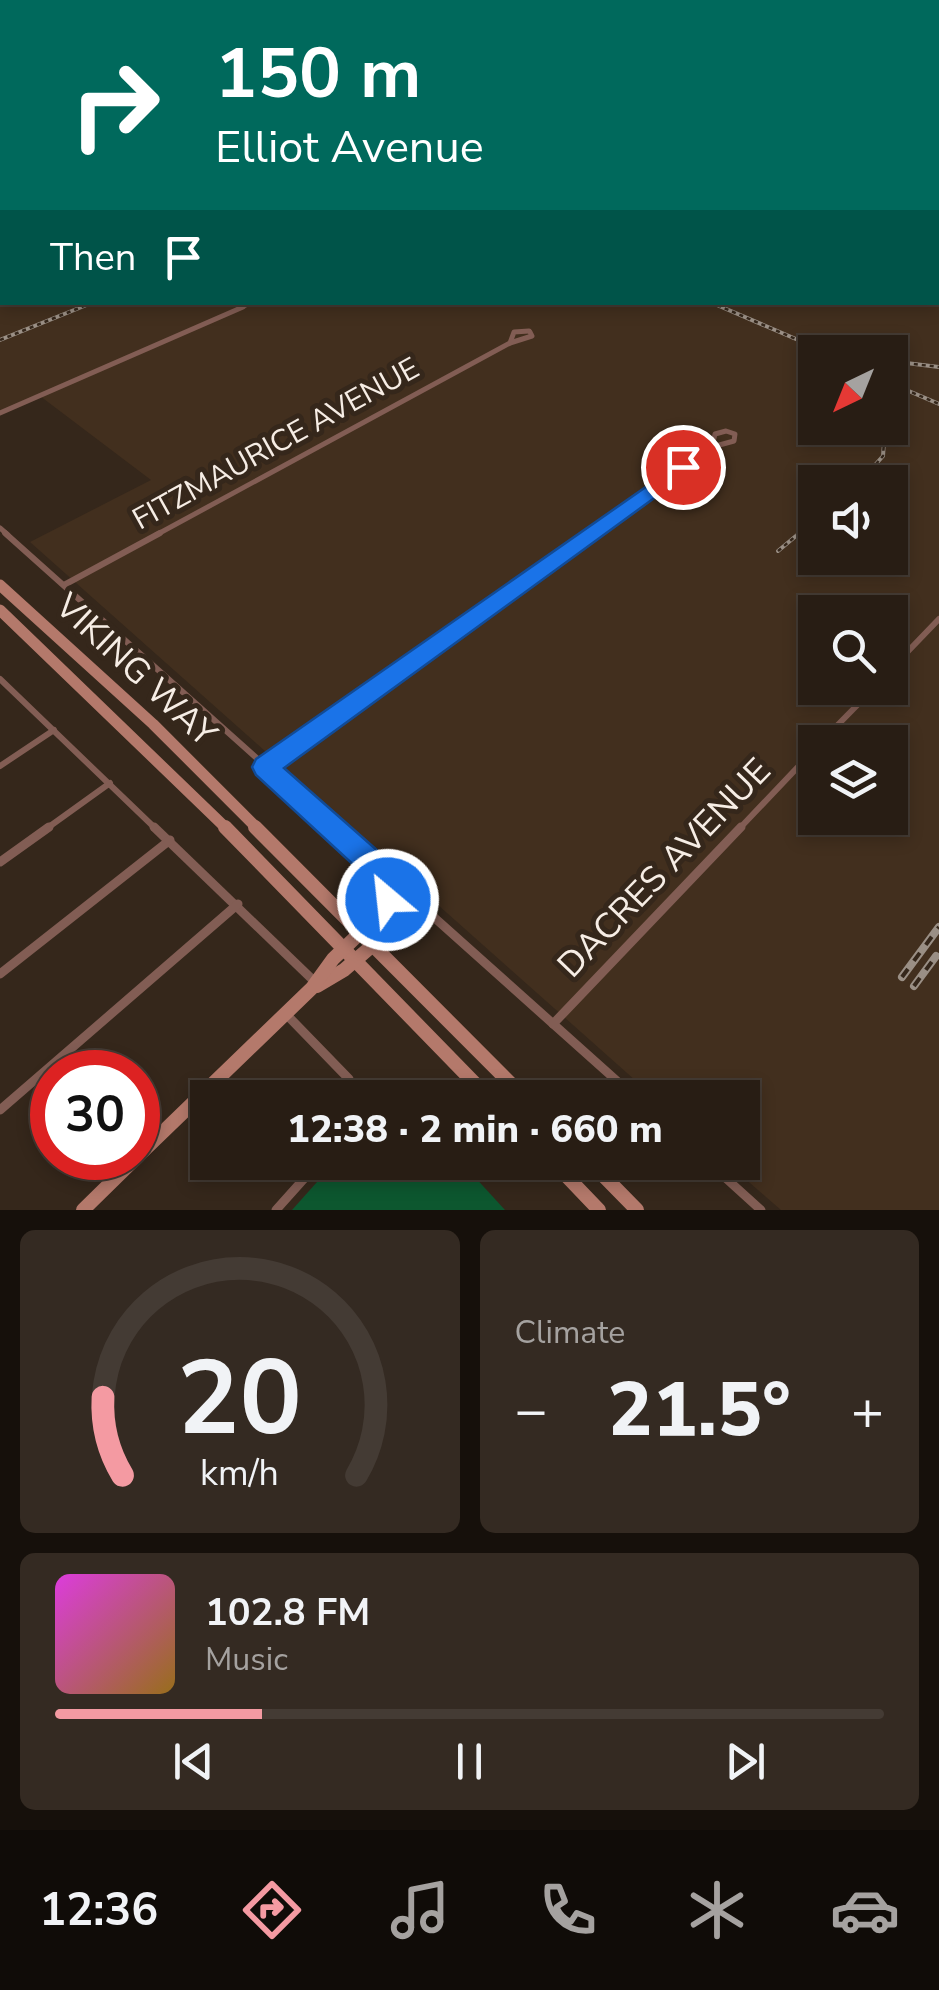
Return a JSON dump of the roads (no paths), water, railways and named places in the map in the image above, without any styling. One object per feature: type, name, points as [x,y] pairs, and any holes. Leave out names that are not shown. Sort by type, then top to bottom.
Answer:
[{"type":"main road","name":"VIKING WAY","points":[[0,585],[152,724],[508,1080]]},
{"type":"main road","name":"VIKING WAY","points":[[0,610],[182,783],[472,1080]]},
{"type":"main road","points":[[160,1135],[315,985],[361,932]]},
{"type":"main road","points":[[315,985],[356,961],[374,944]]},
{"type":"main road","points":[[83,1210],[114,1180]]},
{"type":"main road","points":[[570,1180],[599,1210]]},
{"type":"main road","points":[[608,1180],[637,1210]]},
{"type":"street","points":[[0,414],[247,305]]},
{"type":"street","name":"FITZMAURICE AVENUE","points":[[64,585],[510,343]]},
{"type":"street","points":[[265,767],[712,447],[730,444],[736,436],[717,432],[712,447]]},
{"type":"street","points":[[0,528],[616,1080]]},
{"type":"street","points":[[908,651],[939,619]]},
{"type":"street","points":[[1,681],[238,904],[315,985]]},
{"type":"street","points":[[838,725],[858,705]]},
{"type":"street","points":[[0,766],[54,730]]},
{"type":"street","name":"DACRES AVENUE","points":[[553,1024],[798,767]]},
{"type":"street","points":[[0,862],[110,782]]},
{"type":"street","points":[[0,974],[170,840]]},
{"type":"street","points":[[384,913],[390,892],[386,876]]},
{"type":"street","points":[[361,932],[406,894]]},
{"type":"street","points":[[0,1110],[238,904]]},
{"type":"street","points":[[374,944],[418,904]]},
{"type":"street","points":[[285,1013],[350,1080]]},
{"type":"street","points":[[276,1210],[303,1180]]},
{"type":"street","points":[[728,1180],[761,1210]]},
{"type":"railway","points":[[0,340],[87,305]]},
{"type":"railway","points":[[717,305],[798,340]]},
{"type":"railway","points":[[908,363],[939,367]]},
{"type":"railway","points":[[908,391],[939,404]]},
{"type":"railway","points":[[875,465],[883,456],[884,445]]},
{"type":"railway","points":[[778,551],[798,534]]},
{"type":"railway","points":[[902,977],[939,927]]},
{"type":"railway","points":[[914,986],[936,956]]}]
